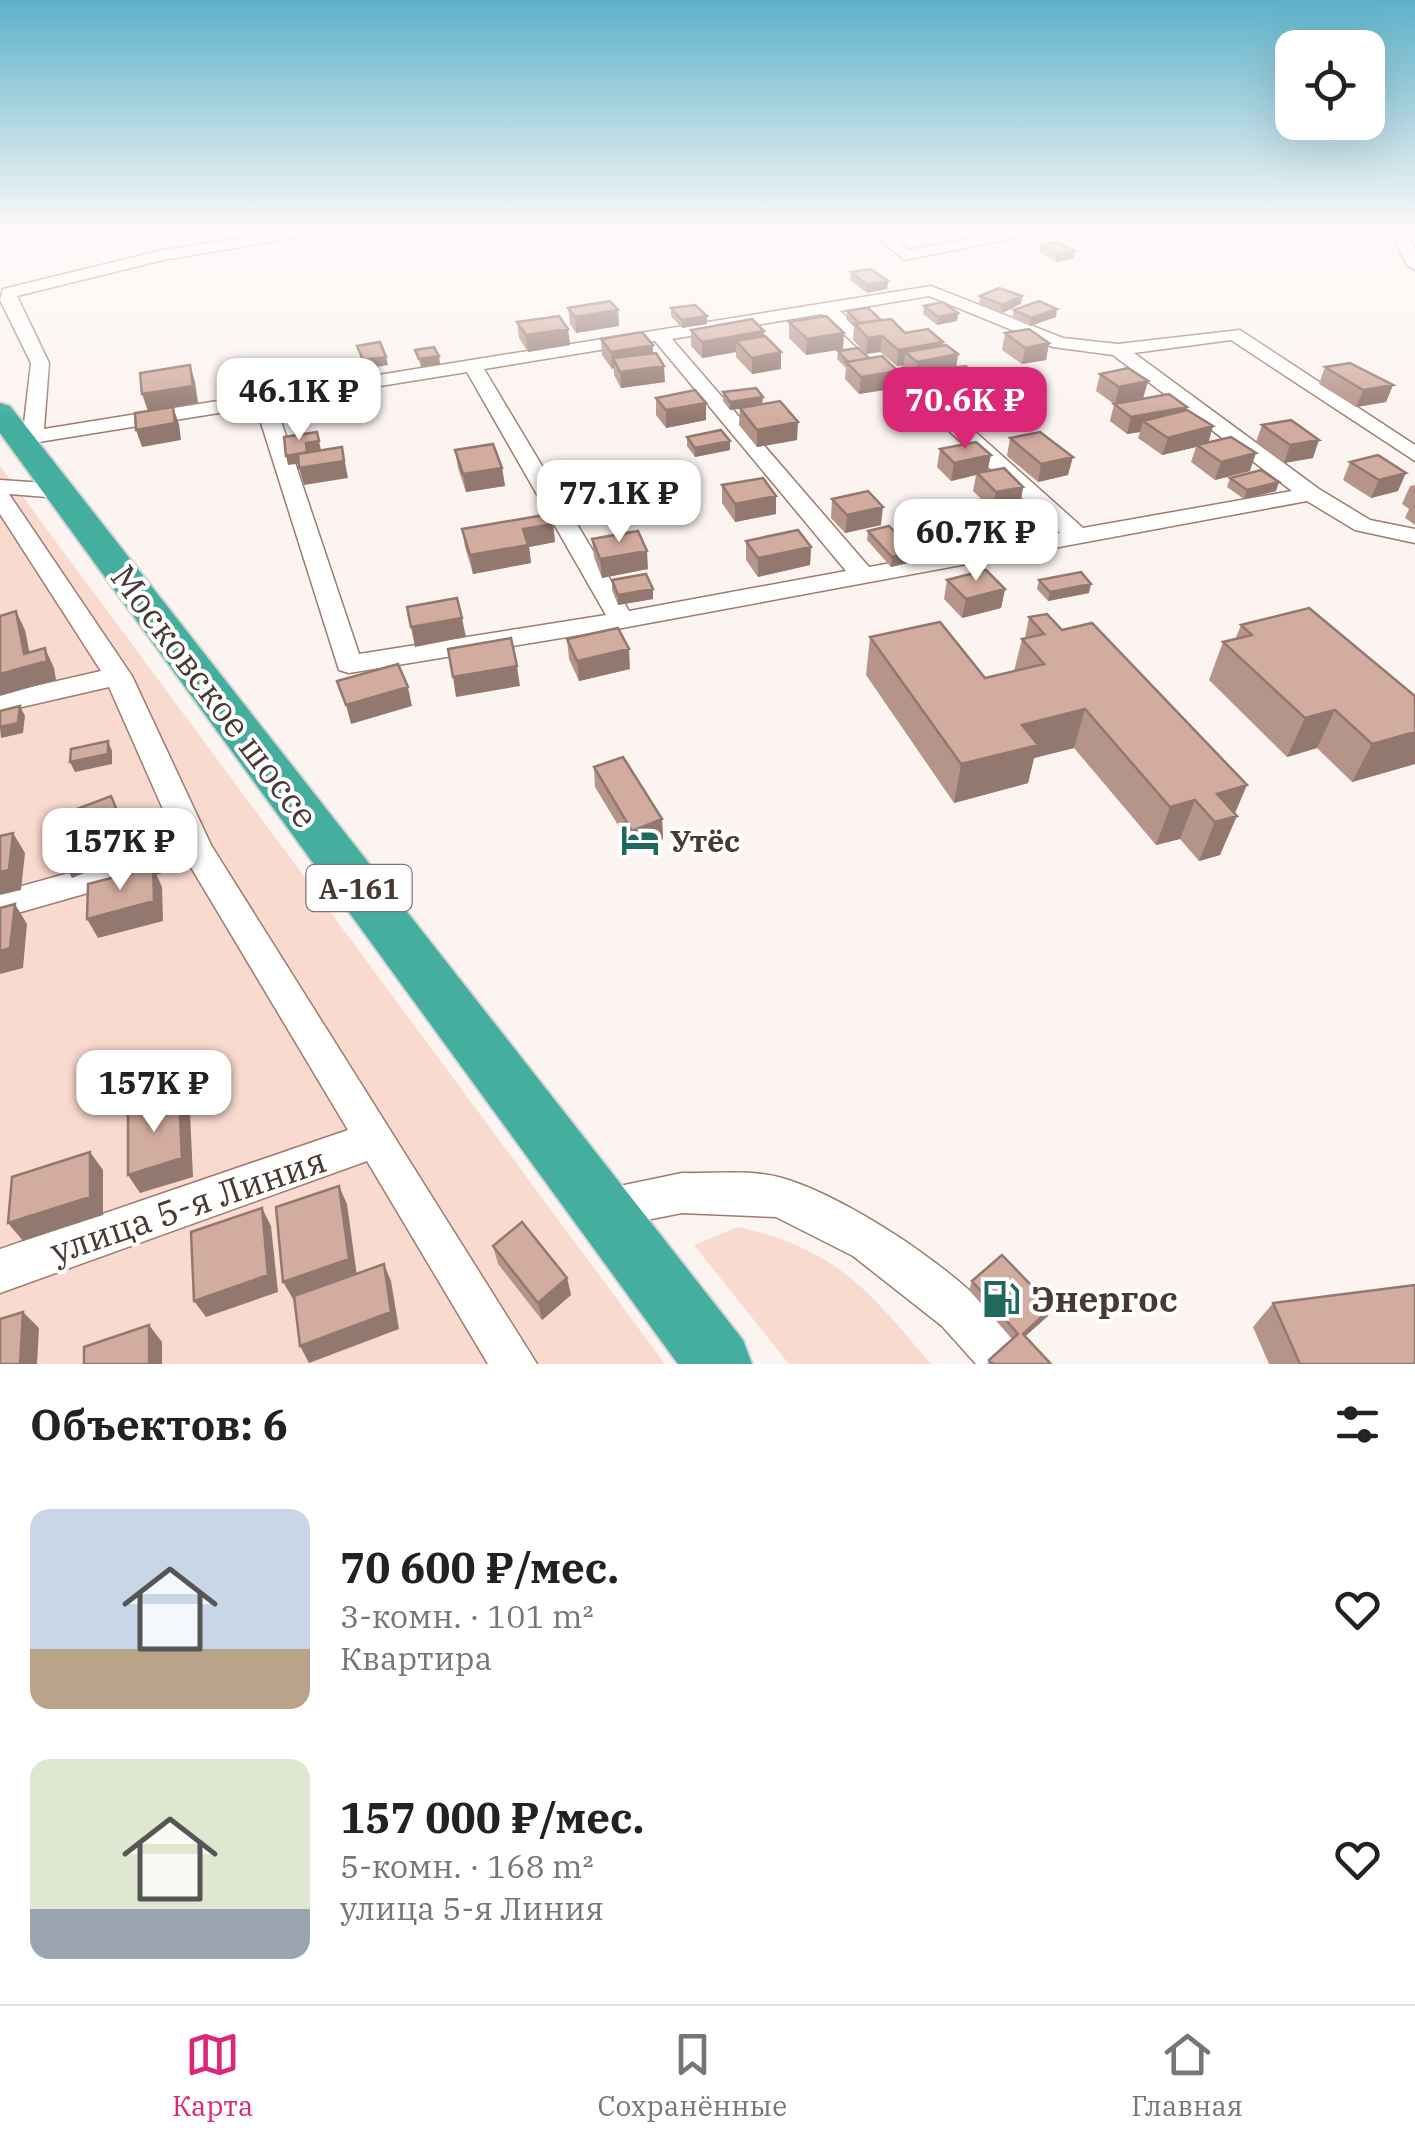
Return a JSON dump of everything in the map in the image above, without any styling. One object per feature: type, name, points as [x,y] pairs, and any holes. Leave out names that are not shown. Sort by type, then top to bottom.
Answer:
[{"type":"highway","name":"Московское шоссе","points":[[18,429],[60,491],[719,1364]]},
{"type":"street","points":[[10,293],[8,299],[40,363],[18,429],[264,399],[922,293]]},
{"type":"street","points":[[935,293],[1060,344],[1118,350],[1234,334],[1415,455]]},
{"type":"street","points":[[828,310],[1079,537]]},
{"type":"street","points":[[660,336],[863,576]]},
{"type":"street","points":[[1118,350],[1311,494],[1362,525],[1415,536]]},
{"type":"street","points":[[473,366],[622,620]]},
{"type":"street","points":[[264,399],[349,664],[622,620],[1311,494]]},
{"type":"street","points":[[0,487],[60,491]]},
{"type":"street","points":[[0,496],[118,676],[197,850],[514,1364]]},
{"type":"street","points":[[0,703],[118,676]]},
{"type":"street","points":[[0,904],[197,850]]},
{"type":"street","name":"улица 5-я Линия","points":[[0,1271],[376,1140]]},
{"type":"street","points":[[601,1208],[682,1194],[779,1197],[868,1241],[958,1310],[1006,1364]]},
{"type":"shaded area","points":[[0,466],[665,1364],[0,1364]]},
{"type":"shaded area","points":[[738,1227],[801,1247],[848,1276],[888,1314],[931,1364],[789,1364],[694,1245]]},
{"type":"building","points":[[1012,293],[1022,296],[1003,305],[980,296]]},
{"type":"building","points":[[610,301],[618,310],[575,317],[568,308]]},
{"type":"building","points":[[1039,301],[1057,309],[1031,318],[1014,310]]},
{"type":"building","points":[[943,302],[958,313],[938,317],[924,306]]},
{"type":"building","points":[[695,305],[707,316],[682,320],[671,308]]},
{"type":"building","points":[[868,308],[881,320],[859,323],[847,311]]},
{"type":"building","points":[[559,316],[568,329],[526,335],[517,322]]},
{"type":"building","points":[[826,316],[844,333],[807,339],[789,322]]},
{"type":"building","points":[[752,319],[764,331],[702,342],[691,330]]},
{"type":"building","points":[[891,319],[905,333],[928,329],[943,342],[898,350],[882,336],[868,338],[855,324]]},
{"type":"building","points":[[1029,329],[1049,343],[1025,348],[1005,333]]},
{"type":"building","points":[[642,332],[653,345],[611,352],[601,339]]},
{"type":"building","points":[[765,336],[781,352],[752,358],[736,341]]},
{"type":"building","points":[[380,342],[386,357],[363,360],[357,346]]},
{"type":"building","points":[[946,345],[958,354],[917,362],[905,352]]},
{"type":"building","points":[[434,347],[439,356],[419,359],[415,350]]},
{"type":"building","points":[[858,348],[869,358],[848,362],[838,351]]},
{"type":"building","points":[[656,353],[664,366],[620,372],[613,358]]},
{"type":"building","points":[[882,356],[898,371],[861,377],[846,362]]},
{"type":"building","points":[[1350,363],[1393,385],[1363,390],[1325,367]]},
{"type":"building","points":[[190,365],[193,386],[142,394],[140,373]]},
{"type":"building","points":[[966,366],[977,378],[937,383],[926,371]]},
{"type":"building","points":[[1128,368],[1148,381],[1119,387],[1100,374]]},
{"type":"building","points":[[269,370],[272,382],[242,386],[240,374]]},
{"type":"building","points":[[756,388],[763,397],[730,402],[723,392]]},
{"type":"building","points":[[695,390],[706,403],[666,410],[656,398]]},
{"type":"building","points":[[1169,394],[1187,407],[1131,417],[1114,404]]},
{"type":"building","points":[[780,401],[798,422],[757,430],[740,408]]},
{"type":"building","points":[[173,407],[175,423],[136,430],[135,413]]},
{"type":"building","points":[[920,407],[931,418],[900,424],[890,412]]},
{"type":"building","points":[[1187,410],[1213,426],[1168,438],[1143,421]]},
{"type":"building","points":[[1291,420],[1319,440],[1290,445],[1262,425]]},
{"type":"building","points":[[721,430],[730,441],[695,448],[687,437]]},
{"type":"building","points":[[317,432],[319,441],[306,443],[307,452],[286,456],[284,437]]},
{"type":"building","points":[[1040,432],[1073,457],[1041,464],[1010,438]]},
{"type":"building","points":[[1231,437],[1256,453],[1221,462],[1197,445]]},
{"type":"building","points":[[976,442],[991,455],[954,463],[940,449]]},
{"type":"building","points":[[493,444],[502,468],[463,474],[455,450]]},
{"type":"building","points":[[342,447],[344,461],[299,468],[298,454]]},
{"type":"building","points":[[1378,455],[1406,473],[1379,480],[1350,462]]},
{"type":"building","points":[[1004,468],[1023,487],[996,492],[977,473]]},
{"type":"building","points":[[1261,470],[1279,482],[1247,490],[1230,478]]},
{"type":"building","points":[[763,478],[776,496],[735,504],[722,485]]},
{"type":"building","points":[[868,491],[883,507],[847,515],[832,499]]},
{"type":"building","points":[[550,514],[553,524],[523,529],[528,545],[470,555],[462,529]]},
{"type":"building","points":[[889,526],[914,552],[892,557],[868,531]]},
{"type":"building","points":[[798,530],[811,547],[758,558],[746,541]]},
{"type":"building","points":[[638,531],[647,551],[600,559],[592,539]]},
{"type":"building","points":[[986,570],[1005,589],[966,599],[947,580]]},
{"type":"building","points":[[1081,572],[1091,584],[1050,592],[1039,580]]},
{"type":"building","points":[[646,574],[653,589],[618,595],[612,580]]},
{"type":"building","points":[[457,598],[462,618],[411,627],[407,607]]},
{"type":"building","points":[[1309,608],[1415,696],[1415,732],[1372,744],[1335,710],[1305,718],[1223,642],[1252,635],[1241,625]]},
{"type":"building","points":[[16,611],[24,654],[45,648],[47,661],[0,674],[0,616]]},
{"type":"building","points":[[1047,614],[1062,630],[1092,623],[1247,785],[1217,794],[1237,816],[1215,822],[1195,800],[1170,807],[1085,709],[1022,725],[1038,745],[961,764],[870,637],[940,622],[985,678],[1044,664],[1022,639],[1044,634],[1029,617]]},
{"type":"building","points":[[618,628],[629,649],[577,661],[567,639]]},
{"type":"building","points":[[511,638],[517,666],[453,677],[448,649]]},
{"type":"building","points":[[398,664],[408,687],[346,705],[337,681]]},
{"type":"building","points":[[20,706],[18,723],[0,727],[0,711]]},
{"type":"building","points":[[108,741],[108,754],[70,762],[71,749]]},
{"type":"building","points":[[623,757],[662,819],[632,831],[594,767]]},
{"type":"building","points":[[111,796],[126,832],[61,858],[48,820]]},
{"type":"building","points":[[13,833],[9,870],[0,872],[0,836]]},
{"type":"building","points":[[153,867],[154,901],[87,919],[88,884]]},
{"type":"building","points":[[15,904],[10,948],[0,951],[0,908]]},
{"type":"building","points":[[179,1095],[182,1158],[128,1175],[128,1111]]},
{"type":"building","points":[[90,1152],[90,1197],[8,1223],[12,1177]]},
{"type":"building","points":[[339,1186],[349,1259],[283,1282],[276,1207]]},
{"type":"building","points":[[262,1208],[268,1275],[194,1301],[191,1232]]},
{"type":"building","points":[[522,1222],[567,1278],[538,1303],[493,1246]]},
{"type":"building","points":[[1002,1255],[1052,1307],[1023,1334],[1051,1364],[993,1364],[989,1360],[1018,1334],[972,1281]]},
{"type":"building","points":[[384,1264],[391,1312],[300,1346],[294,1296]]},
{"type":"building","points":[[1415,1285],[1415,1364],[1300,1364],[1273,1303]]},
{"type":"building","points":[[23,1312],[20,1364],[0,1364],[0,1319]]},
{"type":"building","points":[[149,1325],[149,1364],[84,1364],[84,1347]]},
{"type":"place","name":"Утёс","points":[[640,840]]},
{"type":"place","name":"Энергос","points":[[1001,1299]]}]
